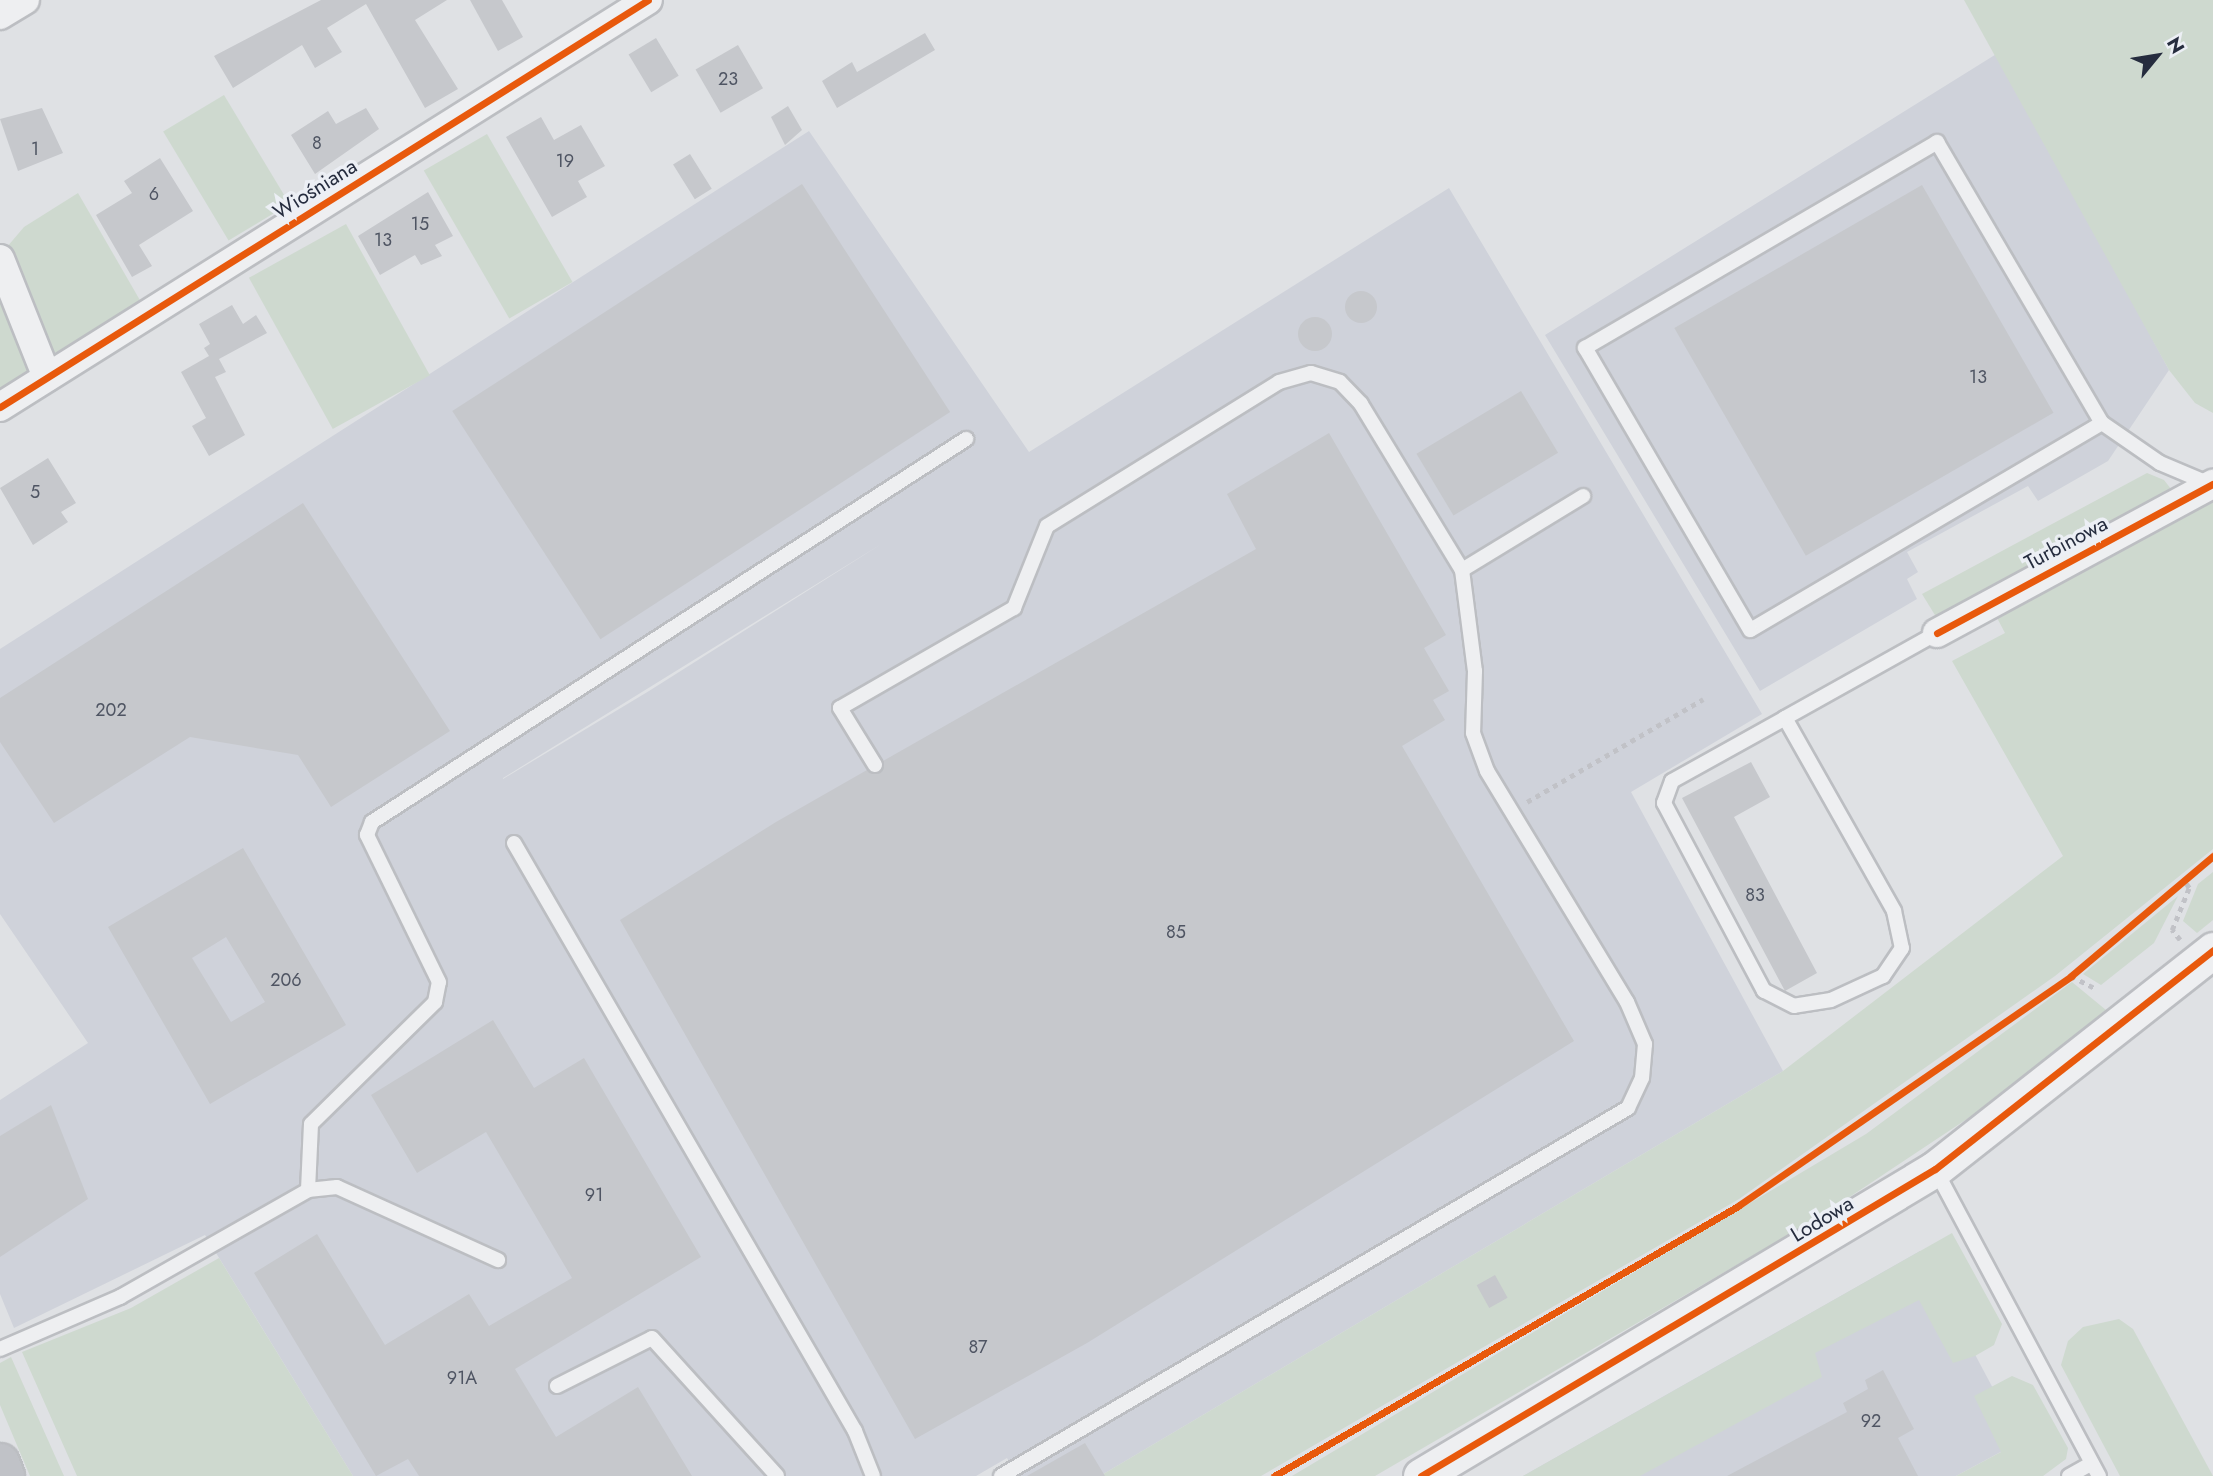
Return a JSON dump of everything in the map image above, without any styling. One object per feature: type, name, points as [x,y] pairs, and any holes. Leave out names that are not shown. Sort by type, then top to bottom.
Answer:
[{"type":"main road","points":[[0,1463],[5,1476]]},
{"type":"street","points":[[0,15],[25,0]]},
{"type":"street","name":"Wiośniana","points":[[0,407],[649,0]]},
{"type":"street","points":[[0,259],[47,377]]},
{"type":"street","name":"Turbinowa","points":[[1937,633],[2212,484]]},
{"type":"street","name":"Lodowa","points":[[1422,1476],[1935,1169],[2213,950]]},
{"type":"lane","points":[[2102,424],[1750,629],[1585,348],[1937,142],[2102,424],[2160,463],[2212,484]]},
{"type":"lane","points":[[875,765],[840,708],[1014,608],[1048,526],[1082,499],[1279,382],[1311,373],[1340,382],[1361,404],[1462,570],[1475,671],[1473,733],[1511,811],[1627,1002],[1645,1044],[1642,1078],[1628,1108],[1001,1476]]},
{"type":"lane","points":[[308,1190],[311,1124],[435,1002],[439,982],[367,835],[372,822],[966,439]]},
{"type":"lane","points":[[1462,570],[1583,496]]},
{"type":"lane","points":[[1785,718],[1894,911],[1902,948],[1883,976],[1831,1000],[1794,1006],[1765,991],[1664,803],[1672,781],[1937,633]]},
{"type":"lane","points":[[514,843],[855,1431],[873,1476]]},
{"type":"lane","points":[[1935,1169],[2095,1470],[2069,1476]]},
{"type":"lane","points":[[0,1349],[120,1297],[308,1190],[337,1186],[499,1260]]},
{"type":"lane","points":[[557,1386],[652,1338],[777,1476]]},
{"type":"path","points":[[1511,811],[1703,699]]},
{"type":"path","points":[[2071,976],[2097,989]]},
{"type":"shaded area","points":[[1964,0],[2213,0],[2213,413],[2195,403],[2169,370]]},
{"type":"shaded area","points":[[1998,53],[2169,370],[2108,461],[2038,501],[2028,486],[1907,552],[1918,572],[1907,579],[1917,599],[1760,691],[1545,335]]},
{"type":"shaded area","points":[[224,95],[289,204],[229,240],[163,132]]},
{"type":"shaded area","points":[[809,131],[1029,452],[1449,188],[1762,714],[1631,792],[1783,1071],[1100,1476],[1017,1476],[1007,1458],[976,1476],[353,1476],[205,1235],[14,1328],[0,1294],[0,1100],[88,1043],[0,914],[0,649]],"holes":[[[883,543],[649,691],[503,779]]]},
{"type":"shaded area","points":[[487,134],[572,282],[509,319],[424,170]]},
{"type":"shaded area","points":[[78,193],[141,302],[59,355],[45,345],[7,247],[24,227]]},
{"type":"shaded area","points":[[346,224],[430,375],[333,429],[249,278]]},
{"type":"shaded area","points":[[0,302],[30,372],[0,390]]},
{"type":"shaded area","points":[[2147,473],[2164,480],[2171,489],[2165,496],[1938,620],[1922,594]]},
{"type":"shaded area","points":[[2213,501],[2213,849],[2055,976],[1739,1199],[1261,1476],[1100,1476],[1783,1071],[2063,856],[1952,661],[2005,633],[1996,616]]},
{"type":"shaded area","points":[[2213,872],[2213,920],[2197,933],[2183,921],[2198,884]]},
{"type":"shaded area","points":[[2178,896],[2154,943],[2101,985],[2083,974]]},
{"type":"shaded area","points":[[2072,982],[2106,1010],[1994,1101],[1824,1214],[1375,1476],[1292,1476],[1866,1134]]},
{"type":"shaded area","points":[[1952,1233],[2002,1324],[1994,1345],[1975,1356],[1953,1363],[1919,1300],[1815,1353],[1822,1377],[1640,1476],[1523,1476]]},
{"type":"shaded area","points":[[1920,1251],[2021,1441],[1956,1476],[1523,1476]]},
{"type":"shaded area","points":[[219,1258],[353,1476],[77,1476],[22,1352],[131,1308]]},
{"type":"shaded area","points":[[2119,1319],[2133,1329],[2213,1476],[2120,1476],[2061,1365],[2068,1341],[2083,1327]]},
{"type":"shaded area","points":[[11,1357],[64,1476],[30,1476],[0,1405],[0,1363]]},
{"type":"shaded area","points":[[2012,1376],[2033,1385],[2068,1448],[2066,1459],[2043,1476],[1956,1476],[2001,1452],[1974,1396]]},
{"type":"building","points":[[321,0],[447,0],[415,20],[458,89],[425,108],[366,4],[327,28],[342,52],[315,68],[302,45],[233,88],[214,56]]},
{"type":"building","points":[[470,0],[502,0],[523,37],[498,51]]},
{"type":"building","points":[[925,33],[935,50],[837,108],[822,81],[852,62],[857,72]]},
{"type":"building","points":[[656,38],[679,76],[651,92],[629,54]]},
{"type":"building","points":[[738,45],[763,88],[721,113],[696,70]]},
{"type":"building","points":[[788,106],[802,130],[785,145],[771,117]]},
{"type":"building","points":[[42,108],[63,153],[18,171],[0,119]]},
{"type":"building","points":[[366,108],[379,129],[315,174],[291,135],[328,111],[336,124]]},
{"type":"building","points":[[541,117],[554,140],[581,125],[605,166],[578,181],[587,197],[552,217],[506,137]]},
{"type":"building","points":[[690,154],[712,189],[695,199],[673,165]]},
{"type":"building","points":[[160,158],[193,211],[139,245],[152,266],[132,277],[96,215],[132,193],[124,181]]},
{"type":"building","points":[[802,184],[950,412],[600,639],[452,411]]},
{"type":"building","points":[[1922,185],[2054,413],[1806,556],[1674,328]]},
{"type":"building","points":[[428,192],[453,236],[435,245],[442,256],[421,265],[415,255],[380,275],[358,236]]},
{"type":"building","points":[[1361,291],[1373,295],[1377,307],[1373,319],[1361,323],[1349,319],[1345,307],[1349,295]]},
{"type":"building","points":[[232,305],[243,324],[256,315],[267,333],[219,359],[226,372],[215,377],[245,435],[209,456],[192,426],[206,418],[181,372],[209,356],[204,348],[210,344],[199,324]]},
{"type":"building","points":[[1315,317],[1327,322],[1332,334],[1327,346],[1315,351],[1303,346],[1298,334],[1303,322]]},
{"type":"building","points":[[1521,391],[1558,453],[1454,516],[1416,454]]},
{"type":"building","points":[[1329,433],[1446,635],[1424,648],[1449,691],[1433,700],[1445,720],[1402,746],[1574,1041],[1087,1343],[915,1439],[620,920],[776,822],[867,770],[879,773],[883,761],[1256,549],[1227,494]]},
{"type":"building","points":[[48,458],[76,503],[61,512],[68,522],[33,545],[0,488]]},
{"type":"building","points":[[303,503],[450,731],[331,807],[298,755],[190,737],[54,823],[0,742],[0,698]]},
{"type":"building","points":[[1751,762],[1770,797],[1734,817],[1817,973],[1785,991],[1682,798]]},
{"type":"building","points":[[243,848],[346,1025],[210,1104],[108,927]],"holes":[[[226,937],[265,1002],[231,1022],[192,958]]]},
{"type":"building","points":[[493,1020],[534,1088],[584,1058],[701,1257],[515,1369],[556,1437],[638,1387],[692,1476],[419,1476],[408,1459],[376,1476],[254,1273],[317,1234],[385,1345],[469,1294],[489,1326],[572,1278],[486,1132],[417,1173],[371,1095]]},
{"type":"building","points":[[51,1105],[88,1199],[0,1257],[0,1136]]},
{"type":"building","points":[[1495,1275],[1508,1298],[1489,1308],[1477,1285]]},
{"type":"building","points":[[1883,1370],[1914,1429],[1898,1438],[1918,1476],[1727,1476],[1847,1412],[1843,1403],[1868,1389],[1865,1380]]},
{"type":"building","points":[[1085,1443],[1105,1476],[1027,1476]]},
{"type":"cycle path","points":[[0,407],[648,0]]},
{"type":"cycle path","points":[[1937,633],[2213,484]]},
{"type":"cycle path","points":[[1274,1476],[1738,1206],[2071,976],[2213,856]]},
{"type":"cycle path","points":[[1421,1476],[1935,1169],[2213,950]]}]
